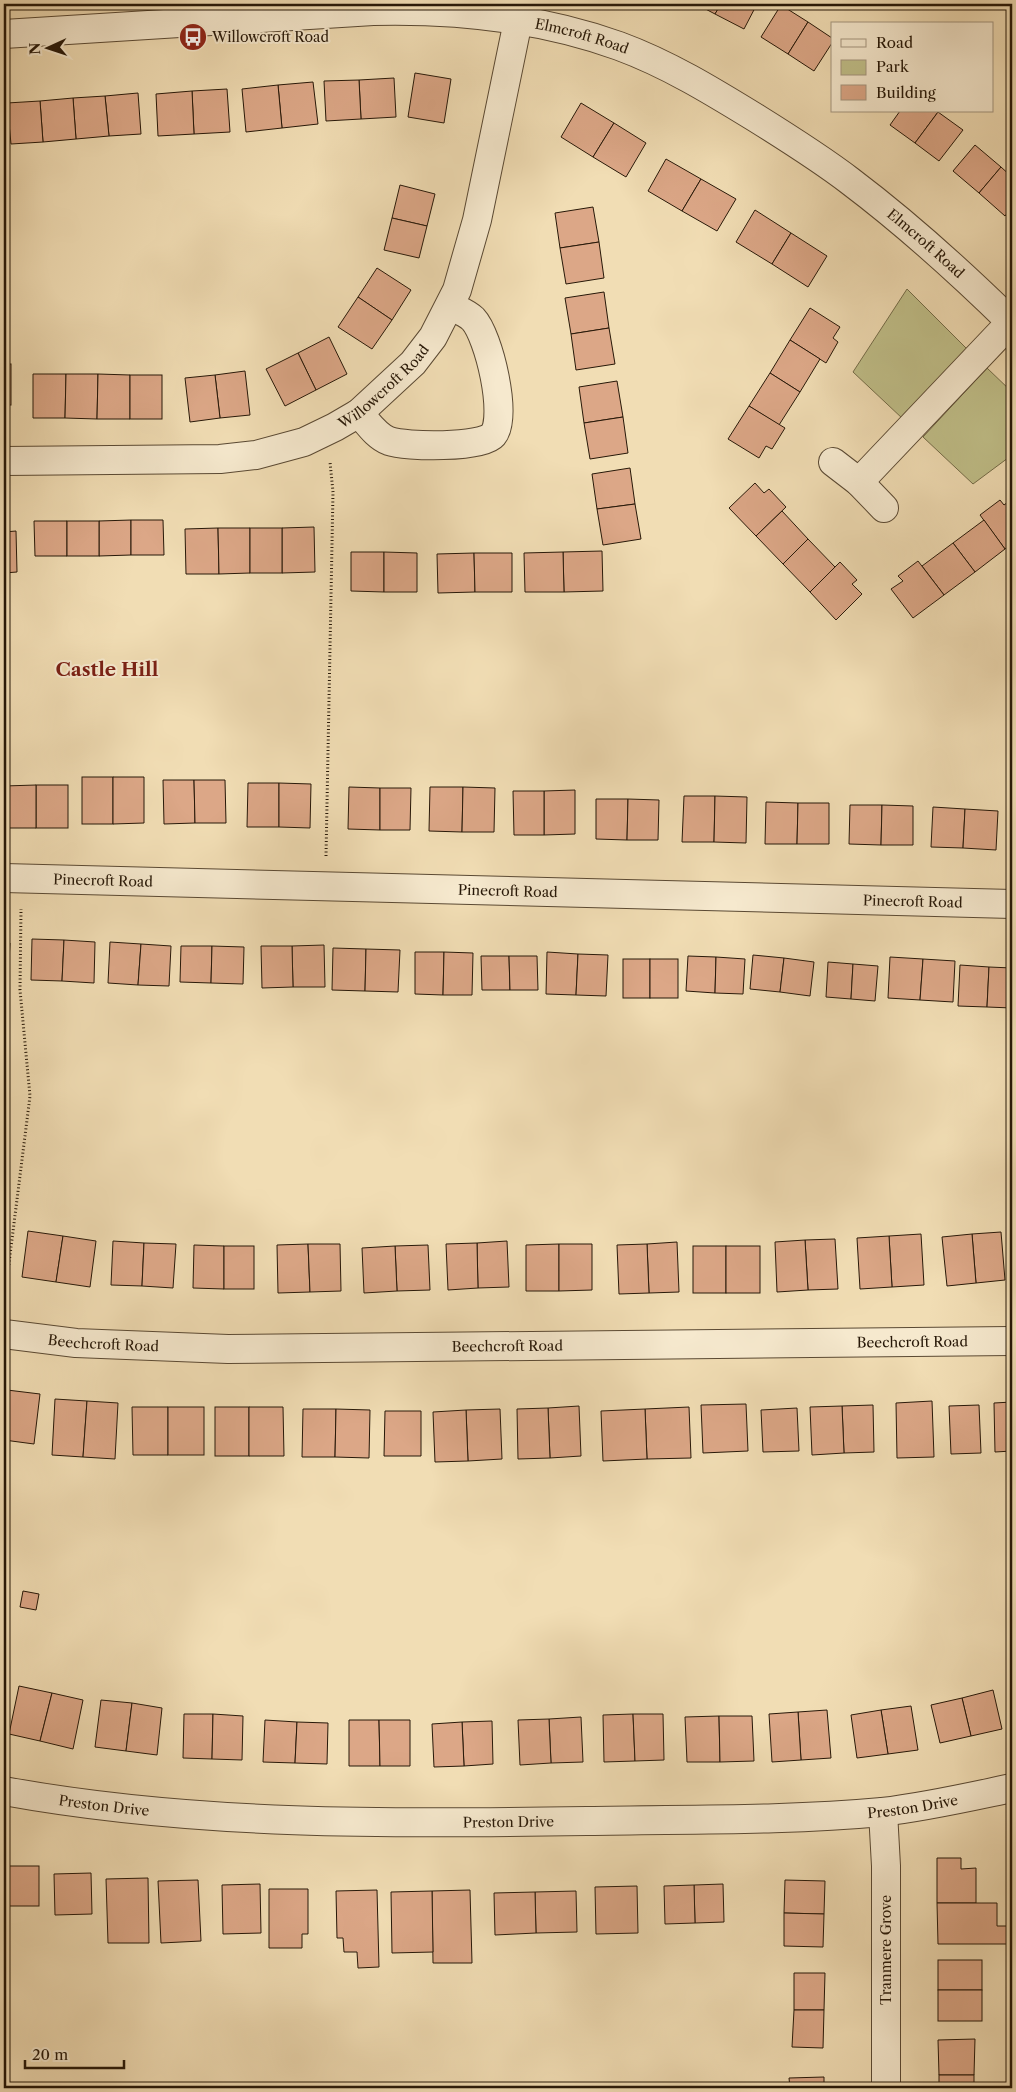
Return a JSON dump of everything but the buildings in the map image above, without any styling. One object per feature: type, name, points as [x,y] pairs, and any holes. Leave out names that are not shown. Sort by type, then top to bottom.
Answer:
[{"type":"street","name":"Elmcroft Road","points":[[4,34],[383,10],[437,11],[518,21],[569,32],[619,46],[708,88],[850,181],[937,253],[1012,323]]},
{"type":"street","name":"Willowcroft Road","points":[[4,461],[220,459],[256,455],[282,449],[327,432],[359,412],[413,363],[433,337],[450,306],[465,269],[478,220],[518,21]]},
{"type":"street","points":[[359,412],[379,436],[400,444],[417,446],[481,442],[493,435],[500,421],[493,371],[486,343],[473,319],[450,306]]},
{"type":"street","points":[[859,482],[1012,323]]},
{"type":"street","points":[[833,462],[859,482],[884,508]]},
{"type":"street","name":"Pinecroft Road","points":[[13,878],[1012,904]]},
{"type":"street","name":"Beechcroft Road","points":[[4,1334],[76,1343],[228,1349],[1012,1341]]},
{"type":"street","name":"Preston Drive","points":[[4,1790],[78,1802],[155,1810],[337,1822],[418,1823],[693,1819],[883,1812],[933,1805],[1012,1788]]},
{"type":"street","name":"Tranmere Grove","points":[[883,1812],[886,1866],[886,2088]]},
{"type":"path","points":[[326,886],[333,492],[327,432]]},
{"type":"path","points":[[4,1306],[30,1096],[20,990],[13,878]]},
{"type":"green space","points":[[907,289],[967,349],[903,419],[853,372]]},
{"type":"green space","points":[[987,368],[1012,392],[1012,455],[973,484],[923,437]]},
{"type":"place","name":"Willowcroft Road","points":[[193,37]]},
{"type":"district","name":"Castle Hill","points":[[107,669]]}]
